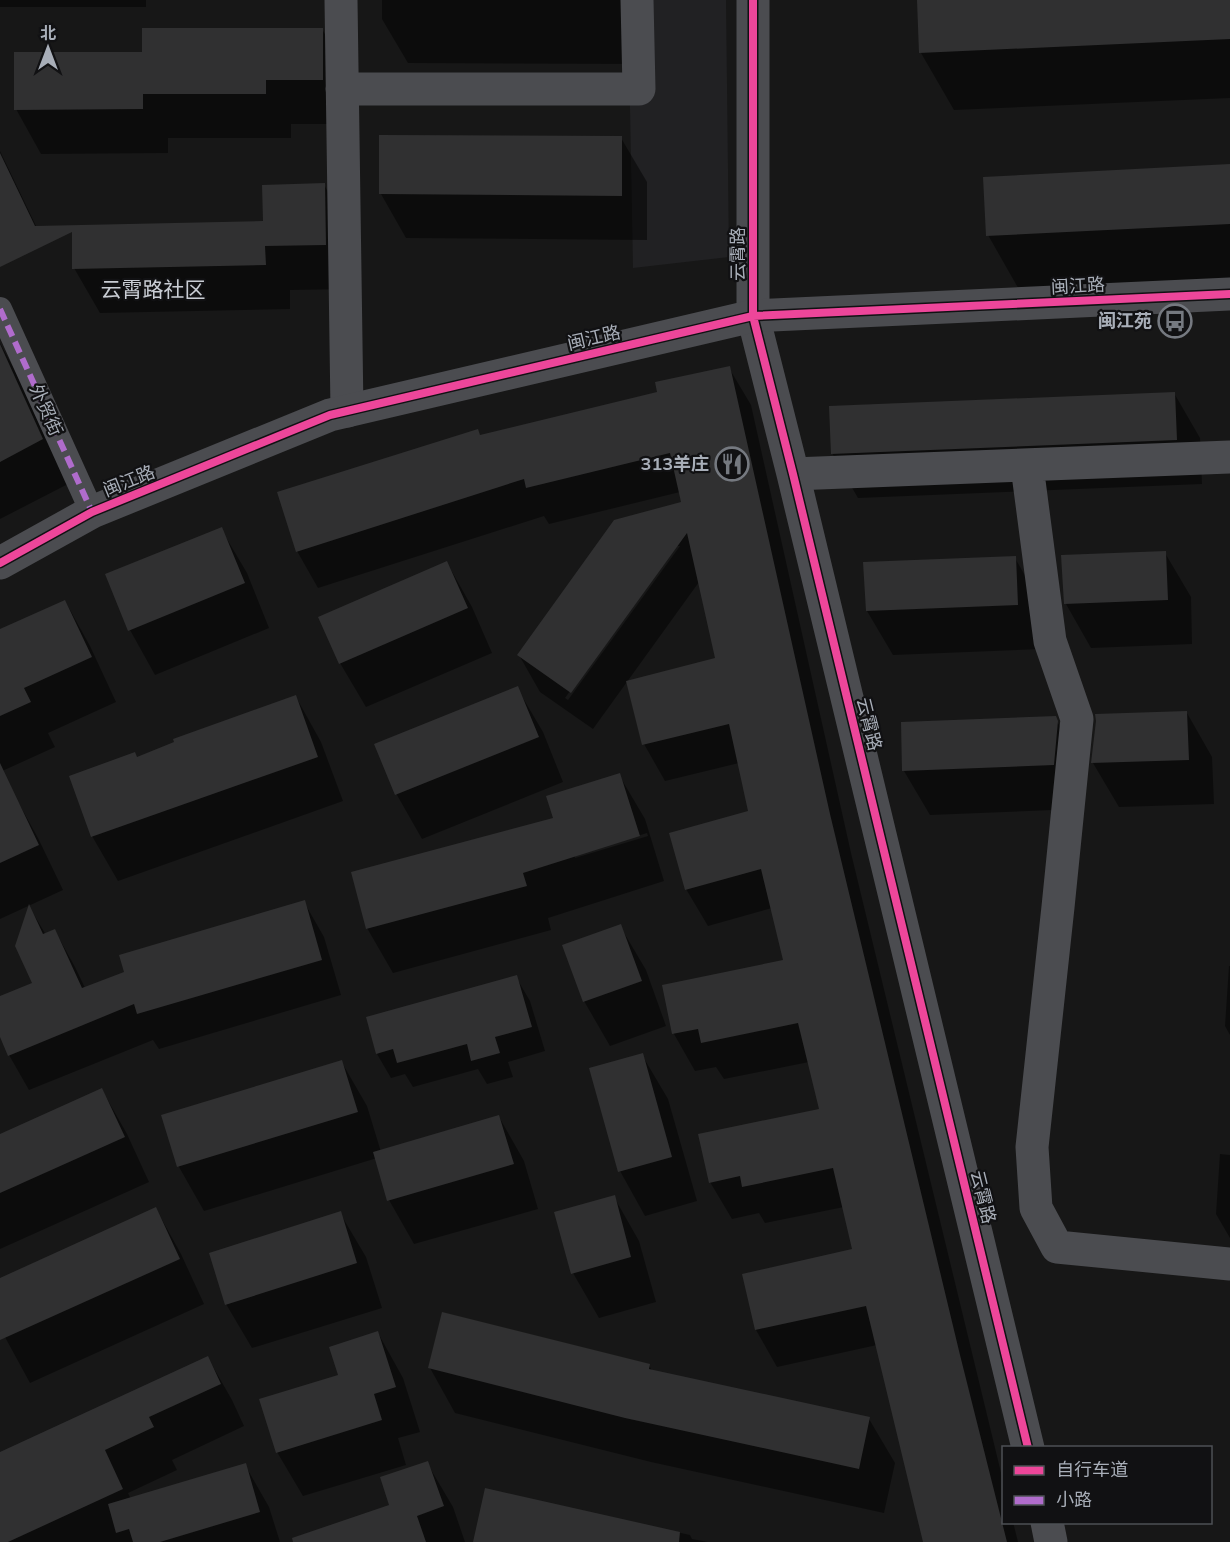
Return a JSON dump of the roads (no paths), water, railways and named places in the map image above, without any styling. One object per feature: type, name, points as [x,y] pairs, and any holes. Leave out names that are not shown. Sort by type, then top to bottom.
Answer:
[{"type":"street","points":[[341,0],[347,411]]},
{"type":"street","points":[[342,89],[639,89],[637,0]]},
{"type":"street","name":"云霄路","points":[[753,0],[753,316],[1028,1446]]},
{"type":"street","name":"闽江路","points":[[0,563],[92,512],[330,415],[753,316],[1230,294]]},
{"type":"street","name":"外贸街","points":[[0,309],[92,512]]},
{"type":"street","points":[[793,474],[1230,457]]},
{"type":"street","points":[[1028,466],[1050,641],[1077,719],[1032,1147],[1036,1208],[1057,1247],[1230,1264]]},
{"type":"street","points":[[1047,1524],[1051,1542]]},
{"type":"place","name":"闽江苑","points":[[1175,321]]},
{"type":"place","name":"313羊庄","points":[[732,464]]},
{"type":"district","name":"云霄路社区","points":[[153,290]]}]
